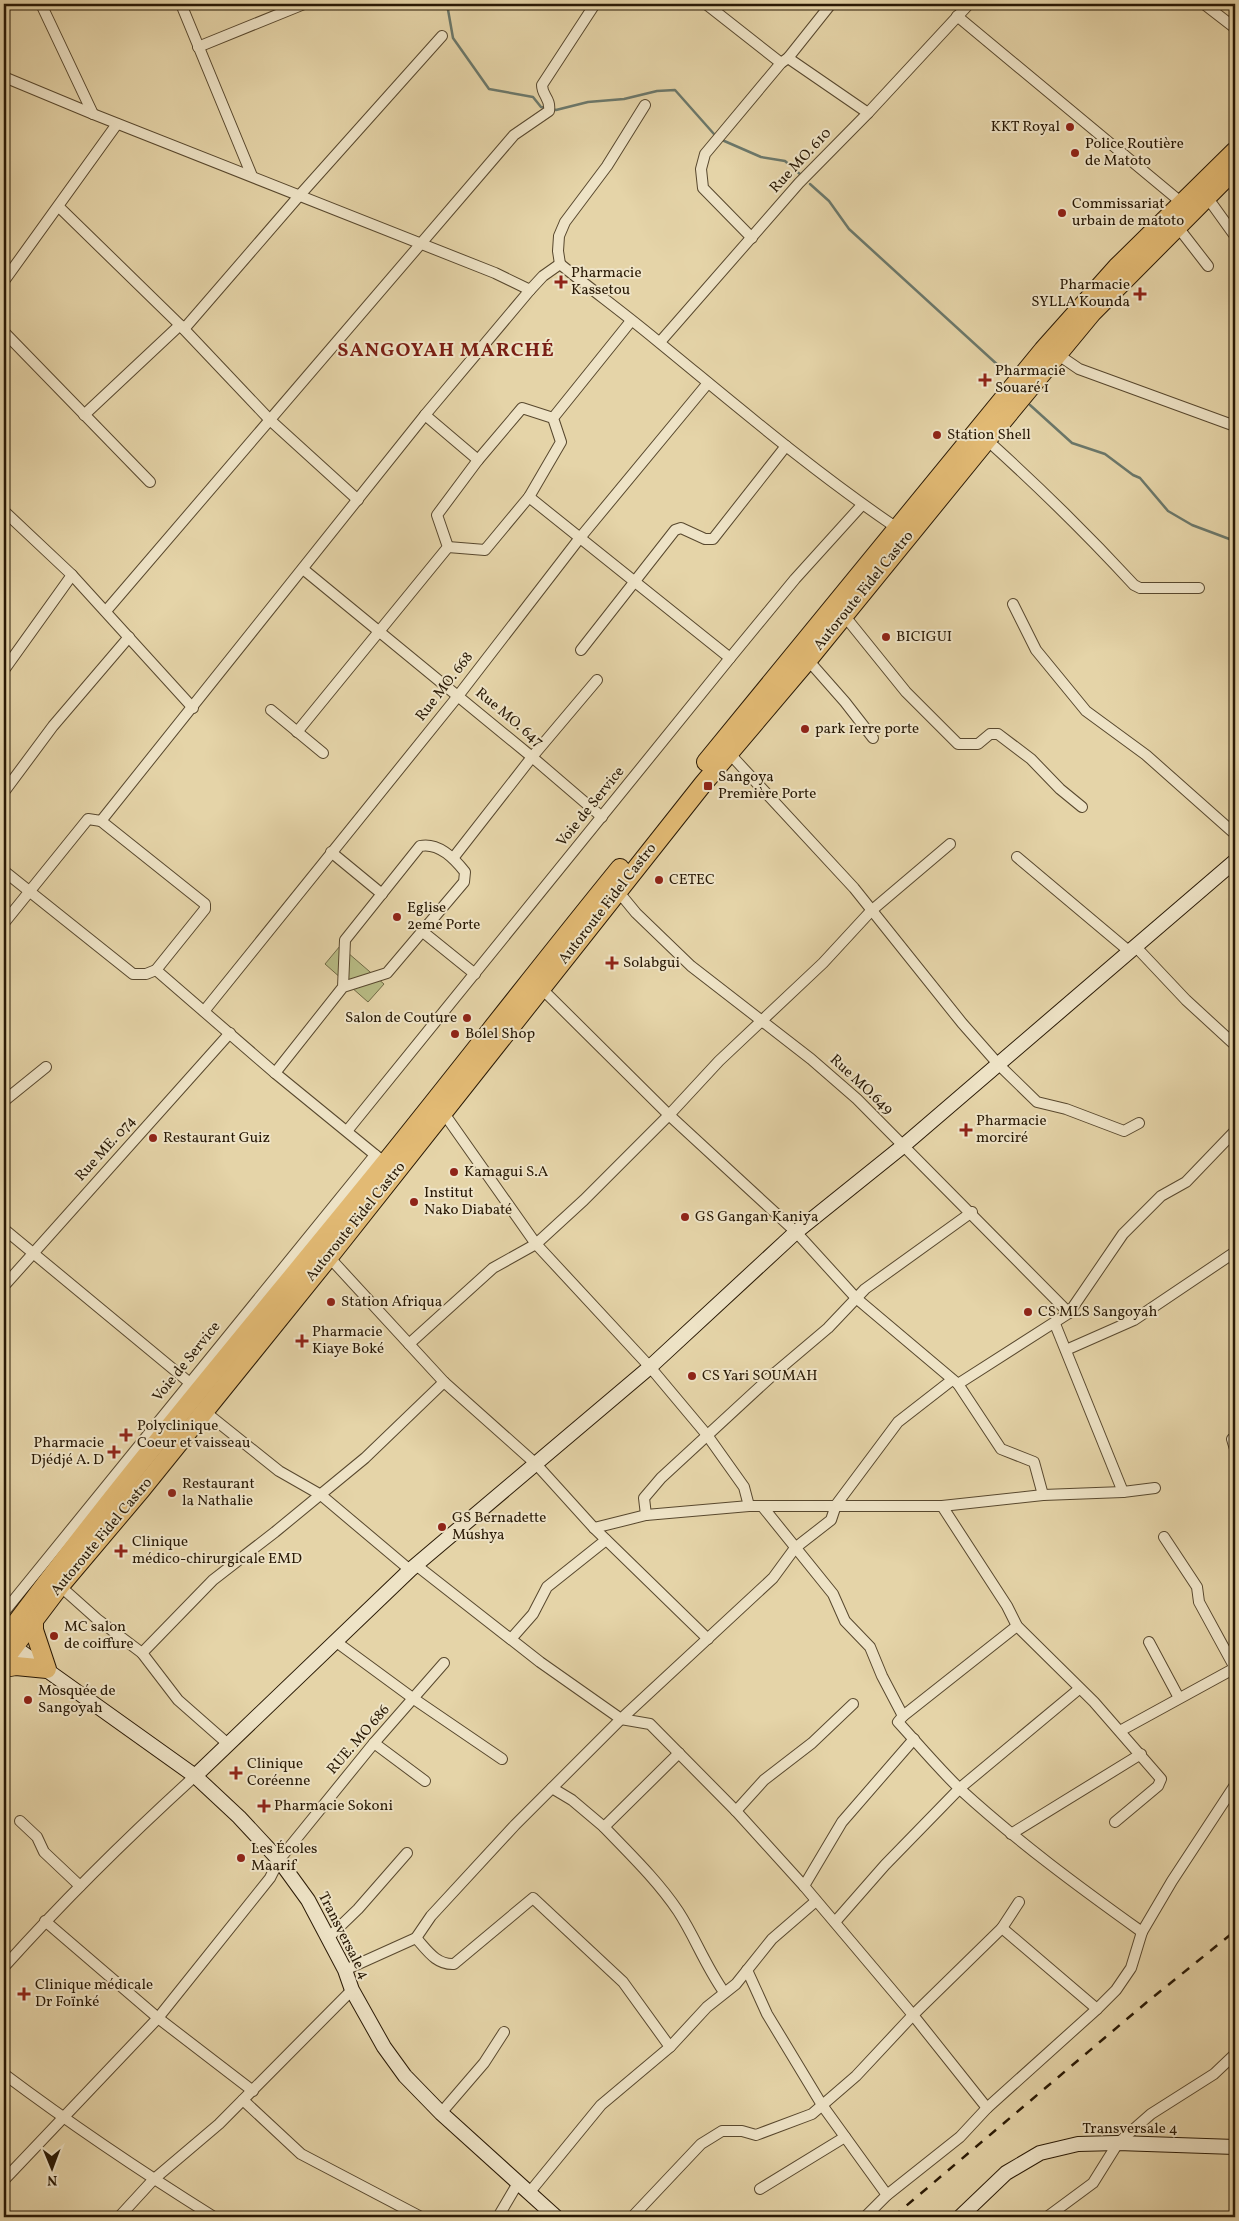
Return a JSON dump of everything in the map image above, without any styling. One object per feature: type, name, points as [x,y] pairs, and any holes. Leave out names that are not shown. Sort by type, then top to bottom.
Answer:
[{"type":"highway","name":"Autoroute Fidel Castro","points":[[6,1647],[69,1541],[897,528],[1088,298],[1117,266],[1235,151]]},
{"type":"highway","name":"Autoroute Fidel Castro","points":[[6,1647],[34,1621],[60,1586],[204,1412],[542,989],[618,890],[1057,354],[1092,313],[1235,169]]},
{"type":"highway","points":[[4,1668],[16,1666],[47,1669],[34,1630],[34,1621]]},
{"type":"street","points":[[41,4],[93,114]]},
{"type":"street","points":[[181,4],[252,176]]},
{"type":"street","points":[[198,47],[304,4]]},
{"type":"street","points":[[106,611],[514,135],[549,107],[542,85],[595,4]]},
{"type":"street","points":[[706,4],[785,60],[868,114]]},
{"type":"street","points":[[752,238],[704,188],[701,169],[704,154],[831,4]]},
{"type":"street","name":"Rue MO. 610","points":[[660,342],[799,183],[868,114],[969,4]]},
{"type":"street","points":[[1204,4],[1235,28]]},
{"type":"street","points":[[957,16],[1182,203]]},
{"type":"street","points":[[84,415],[182,327],[442,36]]},
{"type":"street","points":[[6,81],[420,243],[495,273],[530,290]]},
{"type":"street","points":[[645,105],[607,166],[566,222],[559,236],[558,251],[560,264],[660,342],[786,446],[897,528]]},
{"type":"street","points":[[4,281],[117,124]]},
{"type":"street","points":[[1207,197],[1235,236]]},
{"type":"street","points":[[59,207],[182,327],[270,420],[358,500]]},
{"type":"street","points":[[1177,226],[1208,266]]},
{"type":"street","points":[[102,820],[425,415],[530,290],[543,276],[560,264]]},
{"type":"street","points":[[553,418],[631,321]]},
{"type":"street","points":[[4,332],[150,482]]},
{"type":"street","points":[[1057,354],[1079,369],[1235,426]]},
{"type":"street","name":"Rue MO. 668","points":[[204,1010],[458,696],[579,539],[708,383]]},
{"type":"street","points":[[448,547],[437,515],[478,460],[522,408],[553,418]]},
{"type":"street","points":[[425,415],[478,460]]},
{"type":"street","points":[[448,547],[485,550],[529,497],[561,442],[553,418]]},
{"type":"street","points":[[987,440],[1056,503],[1134,585],[1140,588],[1198,588]]},
{"type":"street","points":[[581,650],[679,528],[705,539],[713,539],[786,446]]},
{"type":"street","points":[[529,497],[579,539],[683,619],[730,658]]},
{"type":"street","name":"Voie de Service","points":[[346,1131],[795,579],[862,504]]},
{"type":"street","points":[[4,511],[72,575],[193,708]]},
{"type":"street","points":[[297,732],[448,547]]},
{"type":"street","name":"Rue MO. 647","points":[[303,569],[602,817]]},
{"type":"street","points":[[4,670],[72,575]]},
{"type":"street","points":[[1013,604],[1036,650],[1086,711],[1146,755],[1235,834]]},
{"type":"street","points":[[843,614],[906,692],[958,744],[978,744],[990,734],[998,734],[1031,759],[1060,789],[1082,807]]},
{"type":"street","points":[[4,792],[53,726],[130,637]]},
{"type":"street","points":[[808,660],[845,702],[873,738]]},
{"type":"street","points":[[454,857],[532,757],[597,680]]},
{"type":"street","points":[[271,710],[323,753]]},
{"type":"street","points":[[729,753],[854,888],[936,992],[999,1065],[1037,1102],[1066,1109],[1124,1132],[1139,1123]]},
{"type":"street","points":[[4,871],[30,892],[133,974],[146,974],[156,970],[205,909],[204,904],[102,820],[88,819],[30,892],[4,923]]},
{"type":"street","points":[[409,1344],[493,1268],[536,1244],[584,1200],[670,1115],[719,1061],[823,963],[871,911],[950,844]]},
{"type":"street","points":[[275,1073],[343,987],[388,973],[464,882],[465,872],[454,857],[432,847],[420,846],[345,940],[343,987]]},
{"type":"street","points":[[332,852],[382,894]]},
{"type":"street","points":[[1017,858],[1133,949],[1235,1045]]},
{"type":"street","points":[[4,1967],[45,1921],[133,1832],[195,1776],[413,1567],[650,1367],[796,1232],[999,1065],[1235,861]]},
{"type":"street","name":"Rue MO.649","points":[[618,890],[636,913],[691,966],[857,1098],[902,1146],[972,1212],[1068,1314]]},
{"type":"street","points":[[422,932],[475,974]]},
{"type":"street","points":[[156,970],[275,1073],[380,1159]]},
{"type":"street","points":[[542,989],[670,1115],[796,1232],[856,1298],[955,1382],[1001,1449],[1034,1462],[1043,1495]]},
{"type":"street","name":"Rue ME. 074","points":[[4,1286],[230,1033]]},
{"type":"street","points":[[4,1101],[46,1068]]},
{"type":"street","points":[[443,1112],[536,1244],[650,1367],[707,1435],[744,1487],[749,1506]]},
{"type":"street","points":[[345,1970],[416,1938],[432,1916],[552,1788],[621,1719],[773,1578],[796,1548],[831,1520],[836,1505],[898,1422],[955,1382],[1055,1324],[1068,1314],[1123,1234],[1161,1196],[1186,1182],[1235,1131]]},
{"type":"street","points":[[646,1516],[644,1498],[661,1478],[776,1372],[828,1328],[864,1288],[972,1212]]},
{"type":"street","points":[[4,1229],[190,1384]]},
{"type":"street","points":[[1066,1350],[1134,1320],[1235,1252]]},
{"type":"street","points":[[329,1257],[444,1382],[536,1464],[594,1528],[708,1639]]},
{"type":"street","points":[[1055,1324],[1123,1492]]},
{"type":"street","name":"Voie de Service","points":[[115,1484],[190,1384],[236,1335]]},
{"type":"street","points":[[142,1653],[213,1580],[365,1458],[444,1382]]},
{"type":"street","points":[[204,1412],[279,1470],[321,1495],[413,1567],[621,1719],[650,1724],[736,1811],[804,1886],[913,2015],[987,2108]]},
{"type":"street","points":[[594,1528],[646,1516],[749,1506],[942,1506],[1043,1495],[1123,1492],[1155,1488]]},
{"type":"street","points":[[762,1506],[833,1594],[845,1621],[870,1647],[903,1716]]},
{"type":"street","points":[[942,1506],[1008,1606],[1017,1626],[1094,1702],[1161,1779],[1161,1782],[1115,1822]]},
{"type":"street","points":[[1120,1731],[1235,1668],[1199,1602],[1198,1588],[1164,1537]]},
{"type":"street","points":[[510,1639],[533,1614],[547,1587],[606,1540]]},
{"type":"street","points":[[4,1612],[69,1541]]},
{"type":"street","points":[[60,1586],[97,1619],[142,1653],[178,1700],[228,1744]]},
{"type":"street","points":[[1017,1626],[903,1716],[898,1722],[960,1788],[1012,1834],[1142,1932]]},
{"type":"street","points":[[335,1641],[414,1699],[502,1759]]},
{"type":"street","points":[[1150,1642],[1179,1698]]},
{"type":"street","name":"Transversale 4","points":[[6,1647],[47,1669],[195,1776],[239,1817],[279,1860],[308,1900],[329,1937],[345,1970],[352,1990],[384,2048],[406,2076],[441,2113],[556,2217]]},
{"type":"street","name":"RUE. MO 686","points":[[4,2180],[158,2018],[270,1878],[279,1860],[374,1743],[444,1662]]},
{"type":"street","points":[[835,1922],[885,1865],[960,1788],[1079,1689]]},
{"type":"street","points":[[736,1811],[764,1780],[812,1743],[853,1704]]},
{"type":"street","points":[[804,1886],[842,1822],[914,1739]]},
{"type":"street","points":[[374,1743],[425,1782]]},
{"type":"street","points":[[604,1827],[679,1753]]},
{"type":"street","points":[[1012,1834],[1141,1754]]},
{"type":"street","points":[[865,2217],[886,2195],[960,2137],[987,2108],[1116,1990],[1131,1968],[1142,1932],[1172,1881],[1235,1785]]},
{"type":"street","points":[[552,1788],[572,1800],[604,1827],[636,1860],[678,1911],[709,1970],[724,1992]]},
{"type":"street","points":[[20,1821],[33,1831],[44,1852],[80,1886]]},
{"type":"street","points":[[329,1937],[358,1909],[407,1853]]},
{"type":"street","points":[[416,1938],[438,1962],[445,1965],[454,1964],[533,1898],[623,1982],[670,2047]]},
{"type":"street","points":[[528,2193],[601,2106],[670,2047],[724,1992],[736,1984],[772,1939],[816,1900]]},
{"type":"street","points":[[632,2217],[701,2144],[722,2131],[742,2131],[756,2135],[812,2114],[856,2076],[913,2015],[1002,1928],[1020,1902]]},
{"type":"street","points":[[45,1921],[158,2018],[253,2091]]},
{"type":"street","points":[[1002,1928],[1097,2009]]},
{"type":"street","points":[[747,1970],[767,2014],[822,2105],[886,2195]]},
{"type":"street","points":[[119,2217],[153,2180],[219,2124],[244,2100],[352,1990]]},
{"type":"street","points":[[441,2113],[484,2063],[504,2032]]},
{"type":"street","points":[[1047,2217],[1093,2183],[1118,2143],[1151,2114],[1214,2074],[1235,2054]]},
{"type":"street","points":[[4,2074],[62,2118],[153,2180],[214,2217]]},
{"type":"street","points":[[244,2100],[300,2154],[422,2217]]},
{"type":"street","points":[[760,2189],[845,2137]]},
{"type":"street","name":"Transversale 4","points":[[960,2217],[1006,2173],[1040,2153],[1078,2144],[1118,2143],[1235,2147]]},
{"type":"street","points":[[498,2217],[518,2183]]},
{"type":"green space","points":[[340,946],[384,984],[368,1002],[325,964]]},
{"type":"waterway","points":[[447,4],[453,38],[489,89],[533,97],[541,107],[547,108]]},
{"type":"waterway","points":[[552,109],[556,110],[588,102],[624,99],[657,91],[675,90],[714,134]]},
{"type":"waterway","points":[[722,140],[761,157],[785,161],[801,175]]},
{"type":"waterway","points":[[810,184],[829,201],[849,229],[1000,367]]},
{"type":"waterway","points":[[1030,405],[1072,443],[1105,454],[1140,478],[1168,511],[1192,525],[1232,540],[1235,545]]},
{"type":"railway","points":[[893,2217],[1147,2002],[1235,1931]]},
{"type":"place","name":"KKT Royal","points":[[1070,127]]},
{"type":"place","name":"Police Routière de Matoto","points":[[1075,153]]},
{"type":"place","name":"Commissariat urbain de matoto","points":[[1062,213]]},
{"type":"place","name":"Pharmacie Kassetou","points":[[561,282]]},
{"type":"place","name":"Pharmacie SYLLA Kounda","points":[[1140,294]]},
{"type":"place","name":"Pharmacie Souaré 1","points":[[985,380]]},
{"type":"place","name":"Station Shell","points":[[937,435]]},
{"type":"place","name":"BICIGUI","points":[[886,637]]},
{"type":"place","name":"park 1erre porte","points":[[805,729]]},
{"type":"place","name":"Sangoya Première Porte","points":[[708,786]]},
{"type":"place","name":"CETEC","points":[[659,880]]},
{"type":"place","name":"Eglise 2eme Porte","points":[[397,917]]},
{"type":"place","name":"Solabgui","points":[[612,963]]},
{"type":"place","name":"Salon de Couture","points":[[467,1018]]},
{"type":"place","name":"Bolel Shop","points":[[455,1034]]},
{"type":"place","name":"Pharmacie morciré","points":[[966,1130]]},
{"type":"place","name":"Restaurant Guiz","points":[[153,1138]]},
{"type":"place","name":"Kamagui S.A","points":[[454,1172]]},
{"type":"place","name":"Institut Nako Diabaté","points":[[414,1202]]},
{"type":"place","name":"GS Gangan Kaniya","points":[[685,1217]]},
{"type":"place","name":"Station Afriqua","points":[[331,1302]]},
{"type":"place","name":"CS MLS Sangoyah","points":[[1028,1312]]},
{"type":"place","name":"Pharmacie Kiaye Boké","points":[[302,1341]]},
{"type":"place","name":"CS Yari SOUMAH","points":[[692,1376]]},
{"type":"place","name":"Polyclinique Coeur et vaisseau","points":[[126,1435]]},
{"type":"place","name":"Pharmacie Djédjé A. D","points":[[114,1452]]},
{"type":"place","name":"Restaurant la Nathalie","points":[[172,1493]]},
{"type":"place","name":"GS Bernadette Mushya","points":[[442,1527]]},
{"type":"place","name":"Clinique médico-chirurgicale EMD","points":[[121,1551]]},
{"type":"place","name":"MC salon de coiffure","points":[[54,1636]]},
{"type":"place","name":"Mosquée de Sangoyah","points":[[28,1700]]},
{"type":"place","name":"Clinique Coréenne","points":[[236,1773]]},
{"type":"place","name":"Pharmacie Sokoni","points":[[264,1806]]},
{"type":"place","name":"Les Écoles Maarif","points":[[241,1858]]},
{"type":"place","name":"Clinique médicale Dr Foïnké","points":[[24,1994]]},
{"type":"district","name":"SANGOYAH MARCHÉ","points":[[446,351]]}]
